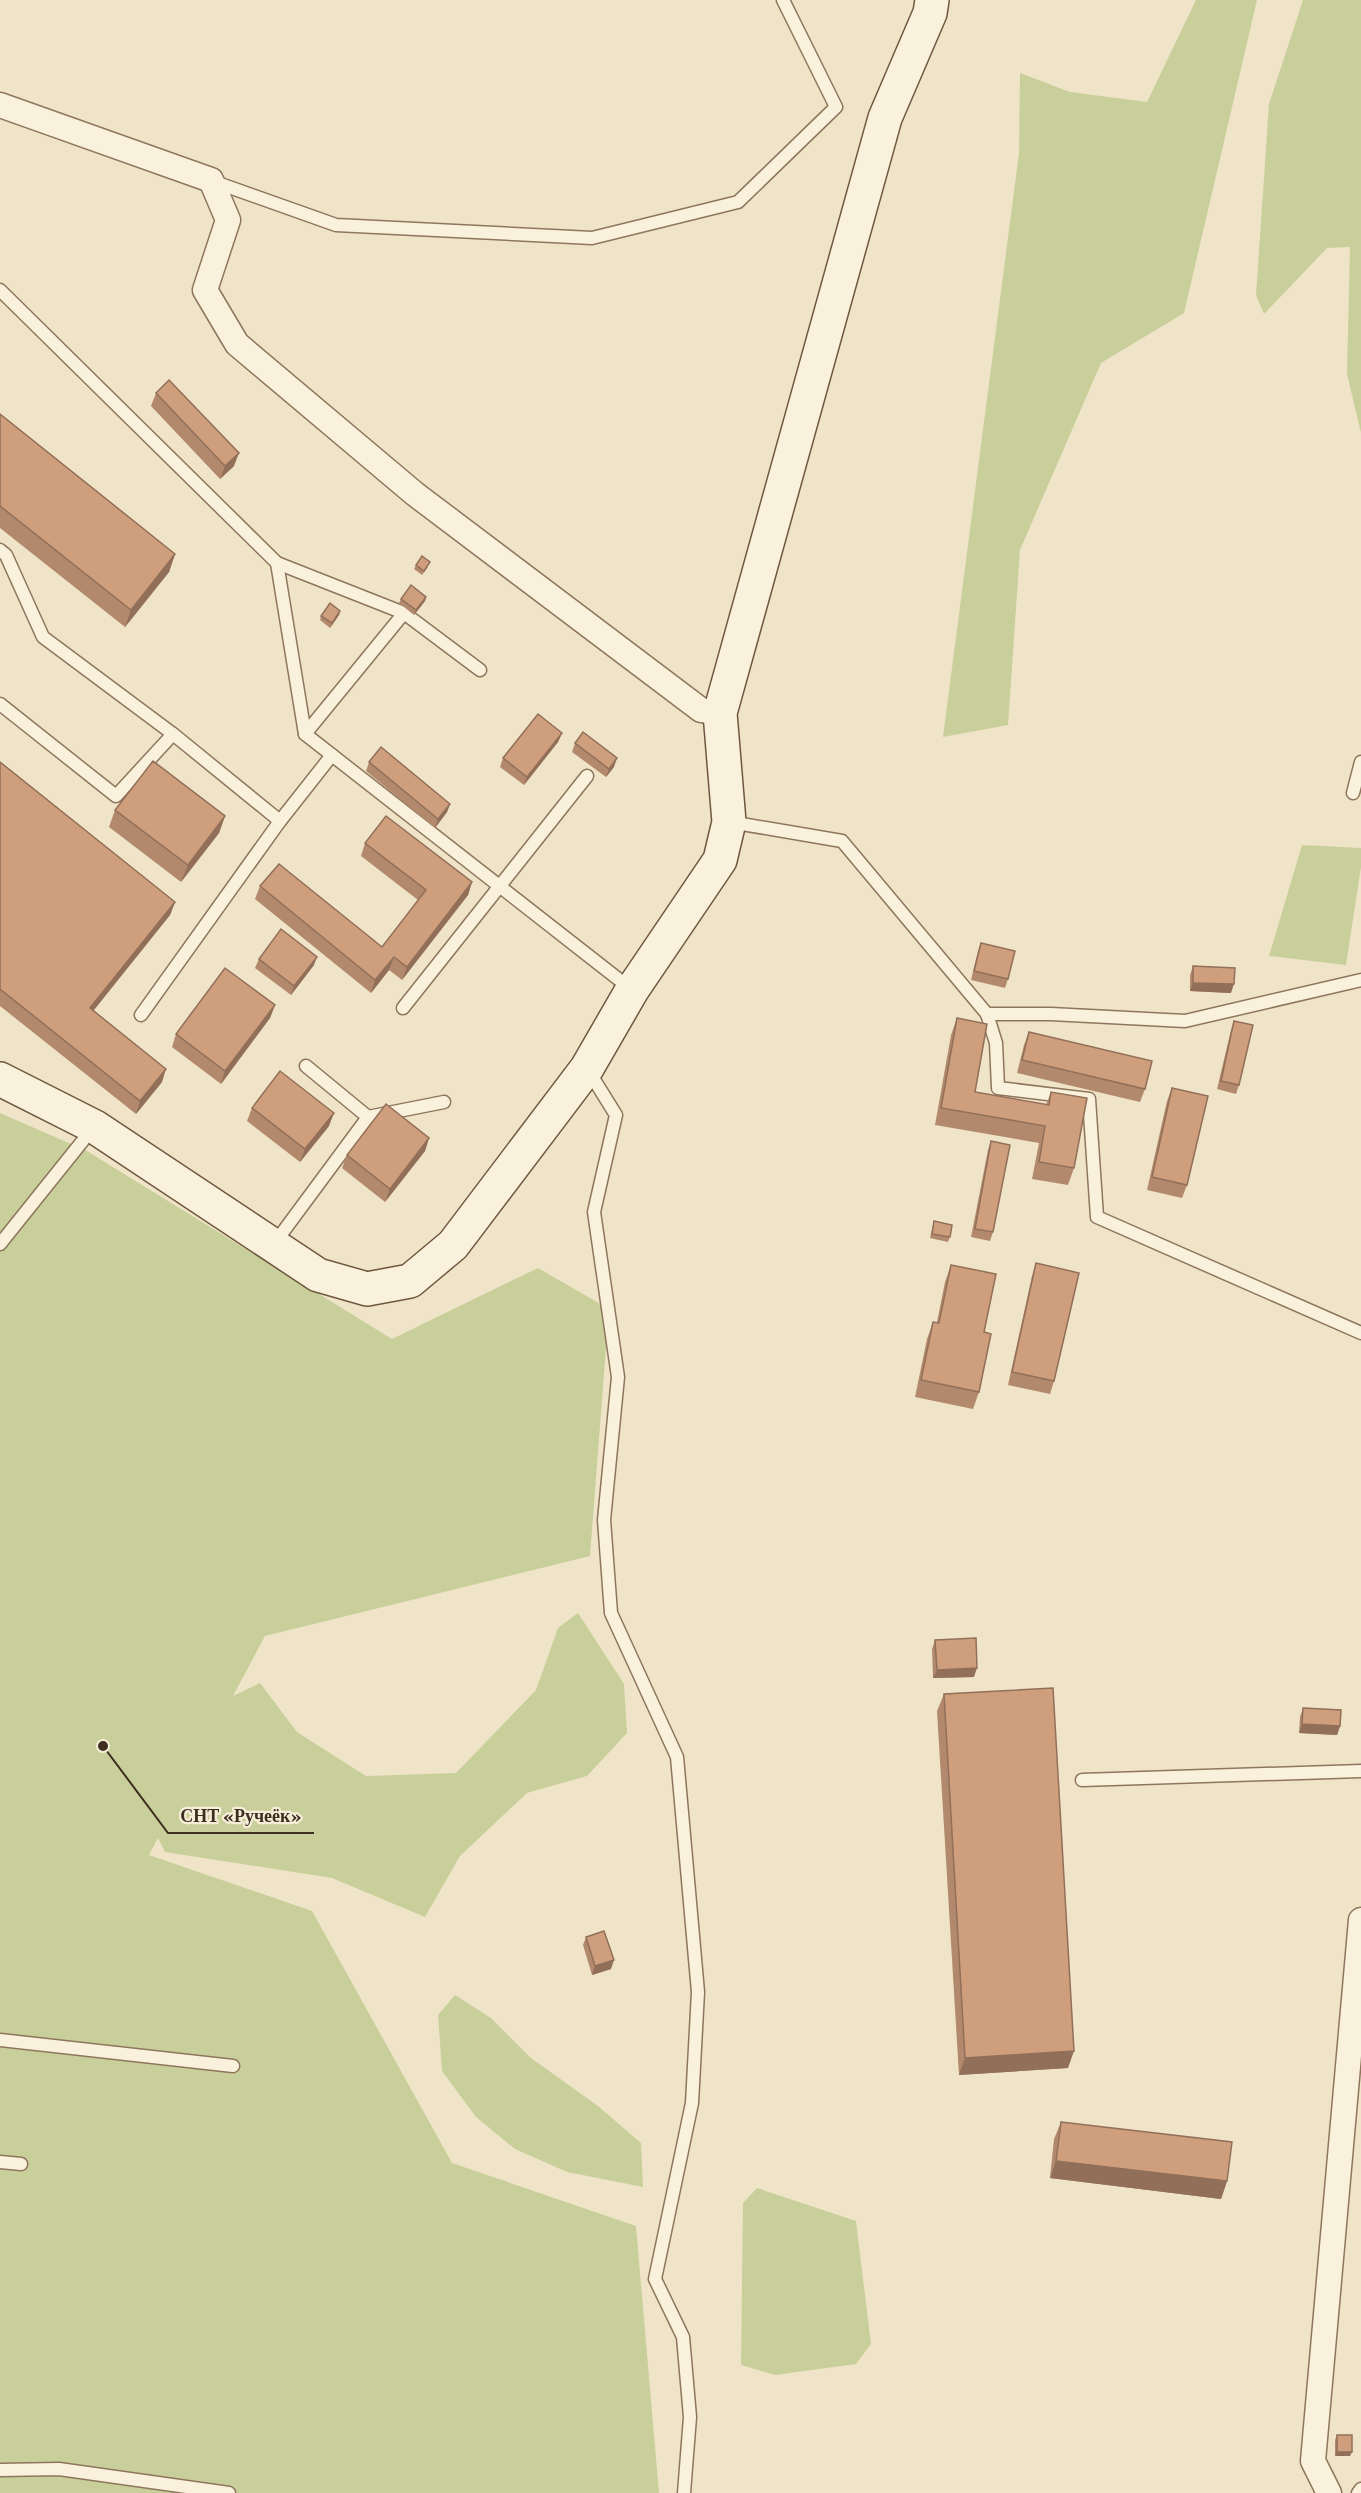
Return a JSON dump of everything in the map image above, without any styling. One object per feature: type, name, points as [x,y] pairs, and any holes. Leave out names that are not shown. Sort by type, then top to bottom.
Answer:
[{"type":"street","points":[[0,1079],[95,1127],[318,1275],[368,1289],[410,1281],[453,1245],[586,1068],[632,990],[720,860],[729,822],[720,713],[885,118],[930,13],[932,0]]},
{"type":"street","points":[[0,105],[211,180],[228,220],[205,290],[237,344],[415,494],[701,710],[720,713]]},
{"type":"street","points":[[1329,2493],[1313,2461],[1361,1920]]},
{"type":"lane","points":[[211,180],[336,225],[592,238],[738,202],[836,107],[783,0]]},
{"type":"lane","points":[[0,290],[277,562],[404,613],[480,670]]},
{"type":"lane","points":[[0,550],[6,555],[43,637],[173,734],[280,820]]},
{"type":"lane","points":[[277,562],[305,734],[632,990]]},
{"type":"lane","points":[[305,734],[404,613]]},
{"type":"lane","points":[[0,704],[116,795],[173,734]]},
{"type":"lane","points":[[141,1015],[280,820],[332,755]]},
{"type":"lane","points":[[1353,793],[1361,762]]},
{"type":"lane","points":[[403,1008],[587,776]]},
{"type":"lane","points":[[729,822],[842,841],[987,1014],[996,1043],[998,1088],[1089,1099],[1097,1217],[1361,1333]]},
{"type":"lane","points":[[987,1014],[1051,1014],[1185,1021],[1361,980]]},
{"type":"lane","points":[[306,1066],[368,1117]]},
{"type":"lane","points":[[586,1068],[616,1116],[594,1212],[618,1377],[604,1520],[611,1613],[677,1757],[697,1981],[692,2103],[655,2279],[683,2337],[690,2417],[684,2493]]},
{"type":"lane","points":[[273,1245],[368,1117],[444,1102]]},
{"type":"lane","points":[[0,1244],[95,1127]]},
{"type":"lane","points":[[1082,1780],[1361,1771]]},
{"type":"lane","points":[[0,2040],[233,2066]]},
{"type":"lane","points":[[0,2162],[21,2164]]},
{"type":"lane","points":[[0,2470],[59,2469],[229,2493]]},
{"type":"lane","points":[[1358,2493],[1361,2489]]},
{"type":"green space","points":[[1196,0],[1257,0],[1184,313],[1101,363],[1020,550],[1008,725],[943,737],[1019,153],[1020,73],[1070,92],[1147,102]]},
{"type":"green space","points":[[1303,0],[1361,0],[1361,433],[1347,374],[1350,247],[1327,248],[1264,314],[1256,295],[1269,104]]},
{"type":"green space","points":[[1302,845],[1361,848],[1361,867],[1346,965],[1269,956]]},
{"type":"green space","points":[[0,1113],[87,1151],[392,1339],[538,1268],[609,1309],[590,1556],[265,1636],[233,1696],[260,1683],[297,1732],[366,1776],[456,1773],[536,1690],[558,1628],[578,1613],[624,1684],[627,1733],[587,1776],[527,1793],[460,1856],[425,1917],[332,1878],[165,1852],[158,1838],[149,1855],[312,1911],[452,2163],[636,2226],[659,2493],[0,2493]]},
{"type":"green space","points":[[455,1995],[491,2018],[531,2058],[598,2106],[641,2143],[643,2187],[567,2172],[515,2149],[476,2117],[442,2071],[438,2015]]},
{"type":"green space","points":[[757,2188],[856,2221],[871,2344],[856,2364],[775,2375],[741,2365],[743,2203]]},
{"type":"building","points":[[169,380],[239,453],[225,466],[156,393]]},
{"type":"building","points":[[0,414],[175,554],[131,610],[0,506]]},
{"type":"building","points":[[422,556],[430,562],[424,571],[416,565]]},
{"type":"building","points":[[411,585],[426,597],[416,610],[401,599]]},
{"type":"building","points":[[330,603],[340,611],[332,623],[321,616]]},
{"type":"building","points":[[538,714],[562,733],[527,777],[503,758]]},
{"type":"building","points":[[583,732],[617,758],[609,769],[575,743]]},
{"type":"building","points":[[381,747],[450,804],[438,819],[369,762]]},
{"type":"building","points":[[153,761],[225,816],[188,865],[115,810]]},
{"type":"building","points":[[0,762],[175,902],[90,1008],[166,1069],[140,1101],[0,989]]},
{"type":"building","points":[[386,816],[472,882],[407,967],[394,957],[375,980],[260,886],[279,864],[382,947],[426,890],[365,843]]},
{"type":"building","points":[[281,929],[317,957],[294,986],[259,959]]},
{"type":"building","points":[[981,943],[1015,951],[1008,979],[974,971]]},
{"type":"building","points":[[1193,966],[1235,968],[1234,984],[1193,983]]},
{"type":"building","points":[[225,968],[275,1005],[225,1071],[176,1034]]},
{"type":"building","points":[[957,1018],[987,1024],[975,1092],[1049,1105],[1051,1092],[1087,1098],[1074,1168],[1039,1162],[1045,1126],[941,1108]]},
{"type":"building","points":[[1234,1021],[1253,1025],[1239,1085],[1221,1081]]},
{"type":"building","points":[[1029,1032],[1152,1061],[1145,1089],[1022,1060]]},
{"type":"building","points":[[280,1071],[334,1113],[305,1149],[252,1108]]},
{"type":"building","points":[[1172,1088],[1208,1096],[1187,1185],[1152,1177]]},
{"type":"building","points":[[386,1104],[429,1138],[390,1189],[347,1155]]},
{"type":"building","points":[[991,1141],[1010,1145],[993,1232],[975,1229]]},
{"type":"building","points":[[934,1221],[952,1225],[950,1237],[932,1234]]},
{"type":"building","points":[[1036,1263],[1079,1273],[1054,1381],[1012,1372]]},
{"type":"building","points":[[951,1265],[996,1274],[984,1332],[991,1334],[979,1392],[921,1380],[933,1322],[939,1323]]},
{"type":"building","points":[[976,1638],[977,1668],[937,1670],[935,1640]]},
{"type":"building","points":[[1053,1688],[1074,2051],[965,2058],[944,1694]]},
{"type":"building","points":[[1303,1708],[1341,1710],[1340,1726],[1302,1724]]},
{"type":"building","points":[[604,1931],[614,1960],[595,1966],[586,1937]]},
{"type":"building","points":[[1061,2122],[1232,2142],[1227,2181],[1056,2161]]},
{"type":"building","points":[[1337,2435],[1352,2435],[1352,2452],[1337,2452]]},
{"type":"place","name":"СНТ «Ручеёк»","points":[[103,1746]]}]
